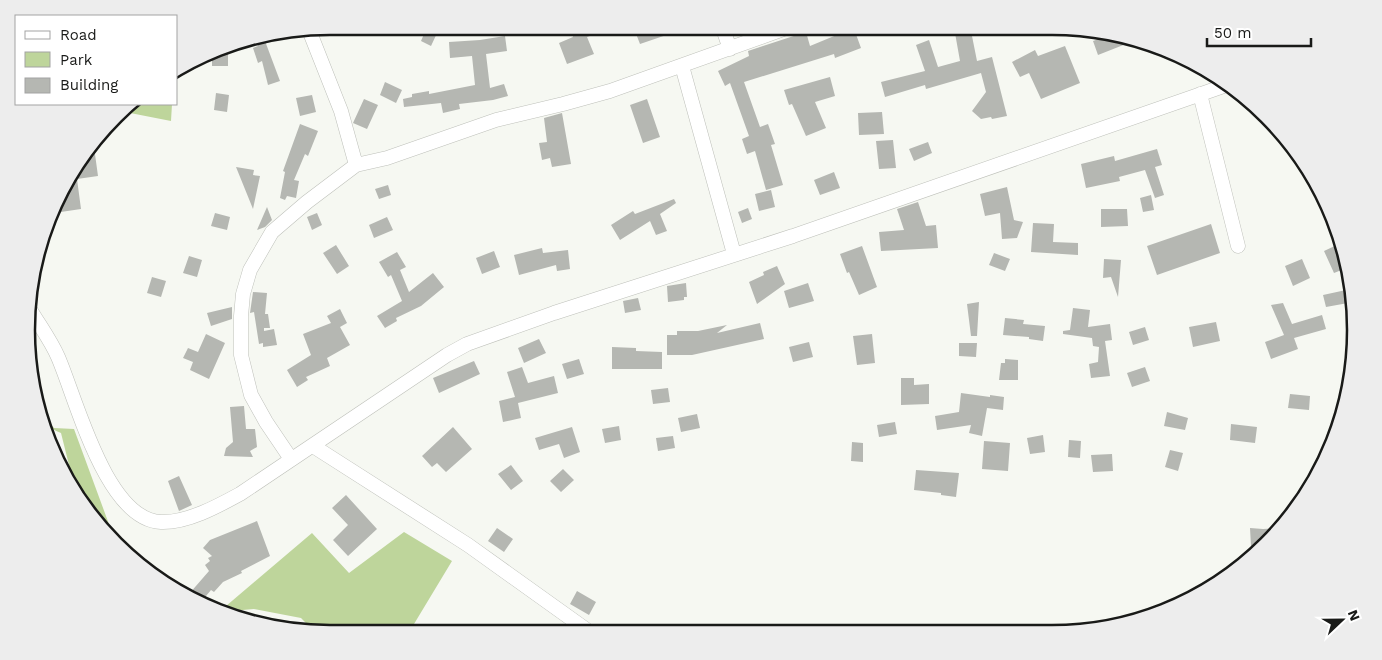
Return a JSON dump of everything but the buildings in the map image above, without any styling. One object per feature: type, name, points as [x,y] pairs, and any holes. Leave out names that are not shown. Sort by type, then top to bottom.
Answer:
[{"type":"street","points":[[725,35],[730,49]]},
{"type":"street","points":[[291,459],[266,422],[251,395],[241,355],[243,294],[250,270],[272,232],[307,202],[356,165],[387,158],[496,120],[610,91],[768,35]]},
{"type":"street","points":[[311,36],[341,111],[356,165]]},
{"type":"street","points":[[682,66],[734,254]]},
{"type":"street","points":[[36,319],[58,356],[87,436],[109,478],[128,506],[143,518],[161,522],[183,518],[213,508],[240,494],[447,355],[467,344],[890,203],[1220,87]]},
{"type":"street","points":[[1200,94],[1238,246]]},
{"type":"street","points":[[313,446],[468,546],[580,625]]},
{"type":"green space","points":[[139,105],[172,105],[171,121],[130,113]]},
{"type":"green space","points":[[51,424],[54,428],[74,429],[110,527],[75,478],[70,469],[61,433],[54,430]]},
{"type":"green space","points":[[404,532],[452,561],[414,624],[415,625],[307,624],[301,618],[254,609],[239,610],[226,606],[312,533],[349,573]]}]
